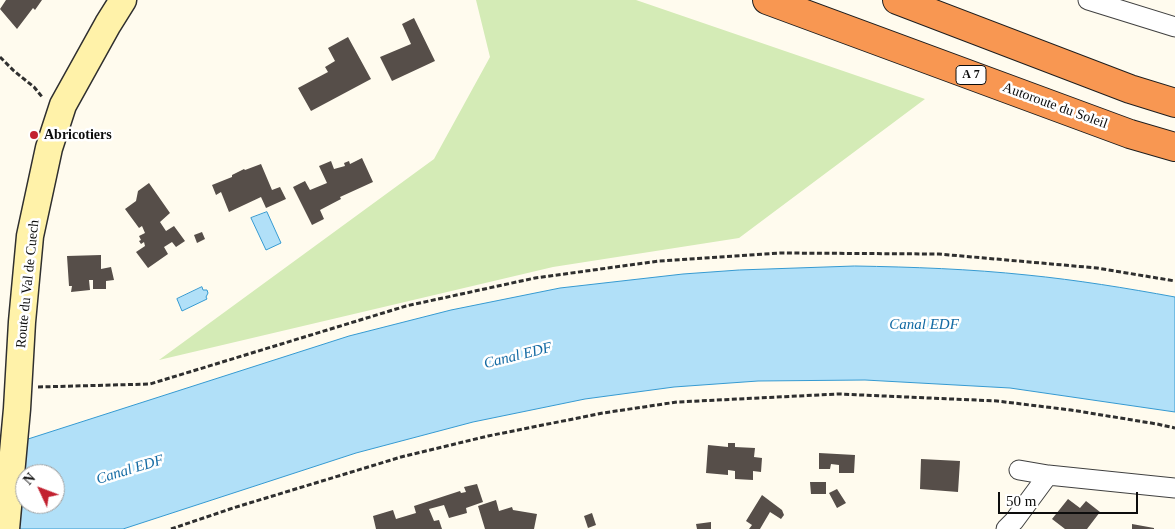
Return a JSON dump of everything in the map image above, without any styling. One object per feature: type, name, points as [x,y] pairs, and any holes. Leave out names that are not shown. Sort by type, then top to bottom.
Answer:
[{"type":"highway","name":"Autoroute du Soleil","points":[[768,0],[1130,134],[1175,147]]},
{"type":"highway","points":[[897,0],[1130,89],[1175,103]]},
{"type":"street","name":"Route du Val de Cuech","points":[[6,529],[30,236],[49,148],[63,105],[123,0]]},
{"type":"street","points":[[1088,0],[1175,27]]},
{"type":"street","points":[[1019,470],[1048,475],[1175,488]]},
{"type":"street","points":[[1006,529],[1048,475]]},
{"type":"path","points":[[0,57],[34,87],[59,118]]},
{"type":"path","points":[[17,398],[150,384],[406,306],[536,278],[659,261],[781,253],[939,254],[1097,268],[1175,281]]},
{"type":"path","points":[[171,529],[233,508],[401,457],[488,436],[603,413],[677,402],[839,394],[997,401],[1071,410],[1175,428]]},
{"type":"green space","points":[[476,0],[636,0],[925,99],[739,238],[553,267],[159,360],[434,159],[490,57]]},
{"type":"water","points":[[267,212],[281,243],[266,250],[251,218]]},
{"type":"water","name":"Canal EDF","points":[[855,266],[963,270],[1064,279],[1175,297],[1175,412],[1010,388],[865,380],[758,381],[674,387],[585,399],[473,422],[356,453],[123,529],[0,529],[0,448],[349,336],[451,310],[560,288],[683,274]]},
{"type":"water","points":[[202,287],[203,290],[207,290],[207,299],[182,311],[177,299]]},
{"type":"building","points":[[6,0],[42,0],[35,10],[33,8],[17,29],[0,9]]},
{"type":"building","points":[[414,18],[435,61],[392,81],[380,57],[411,44],[402,24]]},
{"type":"building","points":[[348,37],[371,79],[311,111],[298,88],[328,72],[325,67],[335,61],[328,48]]},
{"type":"building","points":[[362,158],[373,182],[340,197],[341,199],[320,210],[324,219],[312,225],[293,187],[305,181],[310,190],[327,183],[319,166],[331,161],[334,169],[345,166],[344,163],[349,161],[350,164]]},
{"type":"building","points":[[261,164],[272,190],[280,187],[286,199],[266,208],[261,197],[229,212],[221,192],[216,195],[212,185],[232,177],[232,175],[244,169]]},
{"type":"building","points":[[149,183],[170,213],[160,222],[166,231],[174,226],[185,241],[176,247],[172,242],[164,247],[168,254],[148,268],[136,252],[145,246],[144,242],[141,244],[139,241],[141,240],[139,236],[145,233],[142,226],[139,228],[125,209],[136,201],[138,191]]},
{"type":"building","points":[[202,232],[205,239],[197,243],[194,235]]},
{"type":"building","points":[[101,255],[101,269],[111,267],[114,280],[106,281],[106,289],[93,289],[93,280],[89,280],[90,290],[71,292],[72,286],[69,286],[67,256]]},
{"type":"building","points":[[728,443],[735,443],[735,447],[755,448],[754,457],[762,458],[761,472],[753,471],[753,480],[735,479],[735,471],[728,470],[728,475],[706,473],[708,445],[728,447]]},
{"type":"building","points":[[819,453],[855,455],[854,473],[839,473],[839,465],[831,464],[830,469],[819,469]]},
{"type":"building","points":[[921,459],[960,461],[958,492],[920,489]]},
{"type":"building","points":[[810,482],[826,482],[826,494],[811,494]]},
{"type":"building","points":[[477,484],[483,502],[466,508],[467,513],[449,518],[444,505],[429,509],[434,521],[439,520],[442,529],[376,529],[373,516],[393,510],[396,519],[416,513],[414,506],[460,491],[461,493],[466,492],[464,487]]},
{"type":"building","points":[[837,489],[846,503],[837,508],[829,493]]},
{"type":"building","points":[[762,495],[782,510],[784,515],[781,519],[770,512],[760,529],[749,529],[752,525],[746,521]]},
{"type":"building","points":[[1068,499],[1080,508],[1086,501],[1100,512],[1087,529],[1065,529],[1052,519]]},
{"type":"building","points":[[496,500],[499,511],[512,507],[513,510],[537,514],[534,529],[485,529],[478,506]]},
{"type":"building","points":[[592,513],[596,525],[588,528],[584,516]]},
{"type":"building","points":[[711,522],[711,529],[697,529],[696,524]]},
{"type":"building","points":[[1132,524],[1154,528],[1154,529],[1132,529]]},
{"type":"place","name":"Abricotiers","points":[[34,135]]}]
